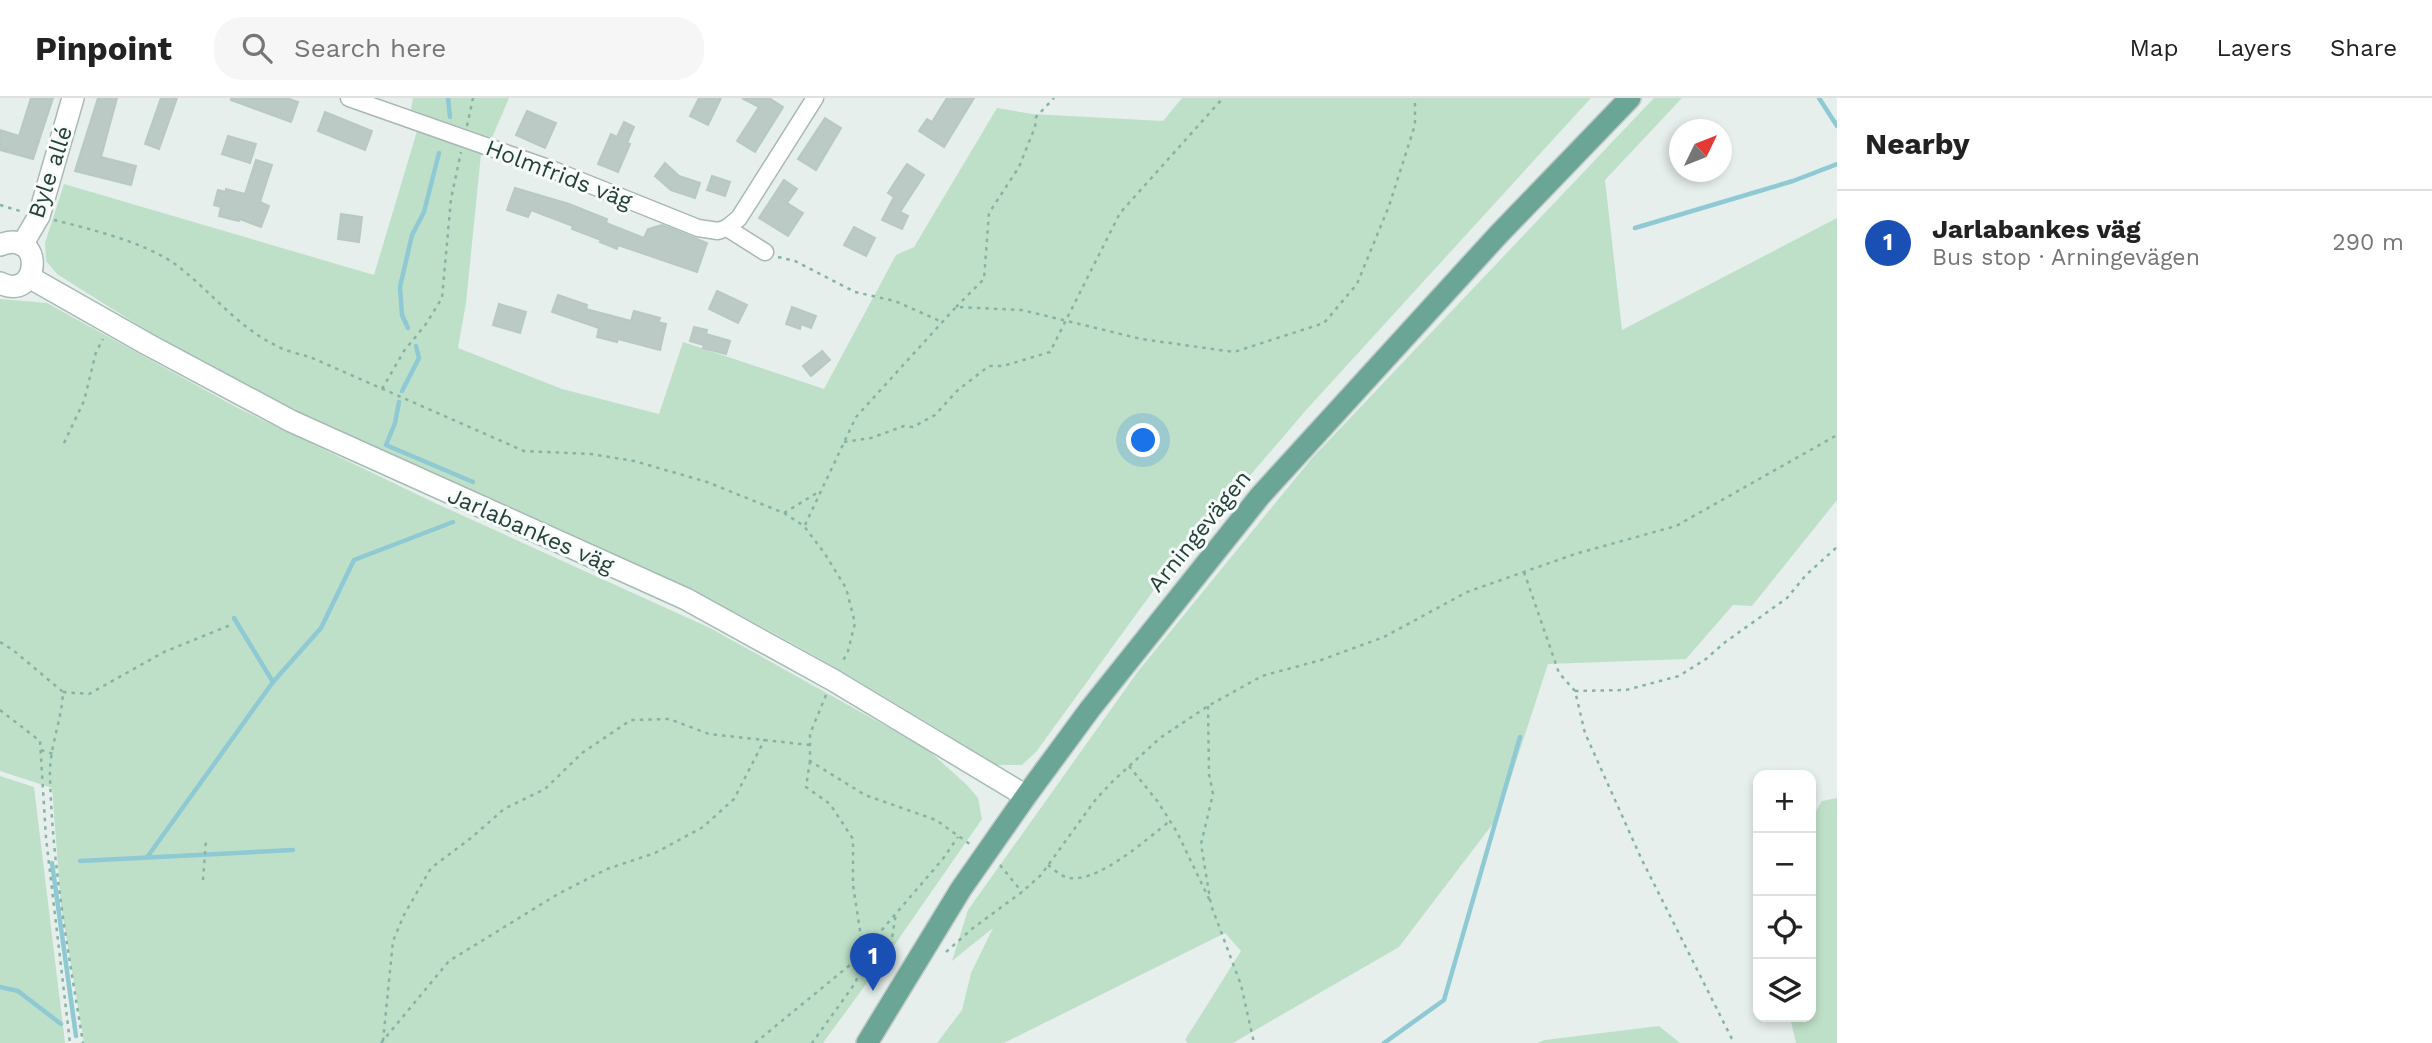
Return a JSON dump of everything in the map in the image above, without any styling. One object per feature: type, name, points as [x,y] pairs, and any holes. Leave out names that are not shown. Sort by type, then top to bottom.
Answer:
[{"type":"main road","name":"Byle allé","points":[[22,244],[39,216],[73,98]]},
{"type":"main road","name":"Arningevägen","points":[[867,1043],[961,889],[1026,796],[1090,709],[1260,496],[1497,235],[1630,98]]},
{"type":"main road","points":[[0,245],[14,242],[22,244],[33,263],[29,277],[21,284],[13,286],[0,283]]},
{"type":"main road","name":"Jarlabankes väg","points":[[29,277],[291,421],[686,599],[833,680],[1026,796]]},
{"type":"street","name":"Holmfrids väg","points":[[349,98],[551,169],[698,228],[718,231],[727,228],[765,252]]},
{"type":"street","points":[[727,228],[739,218],[815,98]]},
{"type":"path","points":[[382,389],[404,351],[426,324],[442,298],[451,200],[473,98]]},
{"type":"path","points":[[804,526],[856,417],[984,279],[989,213],[1019,167],[1035,117],[1054,98]]},
{"type":"path","points":[[844,442],[871,438],[904,426],[913,427],[935,415],[957,390],[989,366],[1003,366],[1050,352],[1120,213],[1223,98]]},
{"type":"path","points":[[956,307],[1022,310],[1141,339],[1234,352],[1324,323],[1357,284],[1389,206],[1415,125],[1415,98]]},
{"type":"path","points":[[0,205],[94,230],[158,254],[174,264],[267,341],[524,451],[591,454],[634,461],[707,482],[784,513],[804,526],[846,587],[855,623],[848,651],[810,734],[806,787],[830,804],[853,839],[853,885],[863,950],[856,982],[812,1043]]},
{"type":"path","points":[[765,252],[795,261],[855,292],[895,301],[942,322]]},
{"type":"path","points":[[64,443],[83,401],[96,352],[111,324]]},
{"type":"path","points":[[946,952],[1022,892],[1048,865],[1096,799],[1129,766],[1160,738],[1209,706],[1262,677],[1321,660],[1384,637],[1467,592],[1575,554],[1676,526],[1837,435]]},
{"type":"path","points":[[784,513],[821,491]]},
{"type":"path","points":[[1575,691],[1626,690],[1679,676],[1787,598],[1806,575],[1837,547]]},
{"type":"path","points":[[1524,572],[1559,673],[1575,691],[1585,733],[1641,858],[1734,1043]]},
{"type":"path","points":[[0,642],[62,692],[89,694],[164,652],[233,624]]},
{"type":"path","points":[[62,692],[62,708],[50,773],[58,886],[83,1043]]},
{"type":"path","points":[[1209,706],[1209,774],[1213,794],[1201,844],[1211,905]]},
{"type":"path","points":[[0,710],[40,741],[46,838],[70,1043]]},
{"type":"path","points":[[382,1042],[393,941],[404,915],[431,868],[504,809],[545,789],[582,752],[631,720],[669,719],[709,734],[810,745]]},
{"type":"path","points":[[382,1042],[449,961],[558,894],[607,869],[654,853],[703,827],[734,799],[765,739]]},
{"type":"path","points":[[41,750],[53,754]]},
{"type":"path","points":[[810,761],[865,795],[936,820],[971,845]]},
{"type":"path","points":[[1129,766],[1170,821],[1211,905],[1241,985],[1254,1043]]},
{"type":"path","points":[[1048,865],[1067,878],[1090,877],[1118,860],[1170,821]]},
{"type":"path","points":[[755,1043],[856,960],[942,860],[958,837]]},
{"type":"path","points":[[203,880],[206,840]]},
{"type":"path","points":[[999,863],[1022,892]]},
{"type":"path","points":[[879,978],[889,956],[896,913]]},
{"type":"green space","points":[[413,98],[509,98],[491,140],[411,110]]},
{"type":"green space","points":[[1182,98],[1591,98],[1307,409],[1164,576],[1036,752],[1022,765],[997,765],[796,645],[714,601],[362,442],[234,380],[82,290],[57,274],[46,261],[45,243],[64,184],[374,275],[417,131],[481,154],[466,303],[458,348],[562,389],[659,414],[683,342],[824,389],[896,255],[914,247],[997,108],[1032,114],[1163,121]]},
{"type":"green space","points":[[1654,98],[1682,98],[1605,180],[1622,330],[1837,218],[1837,500],[1752,606],[1733,605],[1686,659],[1548,664],[1498,817],[1399,947],[1233,1043],[1188,1043],[1185,1040],[1241,951],[1225,933],[1004,1043],[937,1043],[962,1010],[971,973],[993,928],[952,961],[968,910],[1139,670],[1312,458]]},
{"type":"green space","points":[[0,299],[47,303],[236,407],[435,503],[710,628],[927,749],[978,798],[982,819],[823,1043],[84,1043],[61,905],[52,788],[0,771]]},
{"type":"green space","points":[[0,776],[34,787],[65,1043],[0,1043]]},
{"type":"green space","points":[[1837,798],[1837,1043],[1796,1043],[1791,1022],[1816,1022],[1816,811],[1822,801]]},
{"type":"green space","points":[[1659,1026],[1680,1043],[1537,1043],[1545,1040]]},
{"type":"building","points":[[31,98],[53,98],[33,159],[0,150],[0,130],[19,136]]},
{"type":"building","points":[[98,98],[117,98],[101,157],[136,166],[131,185],[75,171]]},
{"type":"building","points":[[161,98],[177,98],[159,149],[145,144]]},
{"type":"building","points":[[231,98],[287,98],[298,102],[291,122]]},
{"type":"building","points":[[699,98],[721,98],[708,125],[690,116]]},
{"type":"building","points":[[742,98],[769,98],[783,107],[755,152],[737,141],[759,107]]},
{"type":"building","points":[[947,98],[974,98],[944,147],[919,131],[927,119],[932,122]]},
{"type":"building","points":[[527,111],[556,123],[545,148],[516,135]]},
{"type":"building","points":[[325,112],[372,131],[365,150],[318,131]]},
{"type":"building","points":[[825,118],[841,128],[816,170],[798,159]]},
{"type":"building","points":[[624,122],[634,127],[618,172],[598,164],[611,134],[617,137]]},
{"type":"building","points":[[228,136],[256,144],[250,163],[222,154]]},
{"type":"building","points":[[256,160],[272,165],[260,202],[269,206],[261,227],[240,219],[239,221],[219,216],[221,207],[214,205],[218,190],[226,192],[226,189],[245,194]]},
{"type":"building","points":[[665,163],[679,176],[700,183],[695,198],[671,190],[655,176]]},
{"type":"building","points":[[907,164],[924,175],[900,212],[908,216],[902,229],[882,220],[894,197],[888,193]]},
{"type":"building","points":[[712,176],[730,182],[725,196],[707,190]]},
{"type":"building","points":[[784,180],[797,189],[787,203],[803,213],[788,236],[759,218]]},
{"type":"building","points":[[515,188],[569,204],[644,238],[648,229],[662,225],[707,243],[697,272],[618,245],[617,249],[572,229],[573,226],[531,210],[528,217],[507,210]]},
{"type":"building","points":[[341,214],[362,217],[359,242],[338,239]]},
{"type":"building","points":[[854,227],[875,238],[866,256],[844,245]]},
{"type":"building","points":[[717,291],[747,305],[738,323],[709,309]]},
{"type":"building","points":[[558,295],[587,305],[586,309],[631,321],[634,311],[660,318],[658,322],[666,324],[660,350],[618,339],[617,342],[597,337],[599,328],[552,312]]},
{"type":"building","points":[[499,304],[526,312],[520,333],[493,325]]},
{"type":"building","points":[[792,307],[816,316],[811,328],[801,324],[800,329],[786,324]]},
{"type":"building","points":[[694,327],[707,330],[706,334],[730,341],[726,354],[703,348],[704,345],[690,341]]},
{"type":"building","points":[[822,351],[830,360],[811,376],[803,366]]},
{"type":"waterway","points":[[448,98],[450,117]]},
{"type":"waterway","points":[[1819,98],[1837,126]]},
{"type":"waterway","points":[[408,328],[402,315],[400,287],[412,235],[424,212],[439,153]]},
{"type":"waterway","points":[[1635,228],[1793,181],[1837,164]]},
{"type":"waterway","points":[[402,391],[419,358],[416,346]]},
{"type":"waterway","points":[[399,402],[395,423],[386,445],[473,482]]},
{"type":"waterway","points":[[148,856],[273,682],[321,628],[354,560],[453,522]]},
{"type":"waterway","points":[[234,618],[273,682]]},
{"type":"waterway","points":[[1384,1043],[1444,1000],[1520,737]]},
{"type":"waterway","points":[[80,861],[293,850]]},
{"type":"waterway","points":[[52,863],[76,1036]]},
{"type":"waterway","points":[[0,987],[18,991],[61,1024]]},
{"type":"place","name":"Jarlabankes väg","points":[[873,991]]}]
